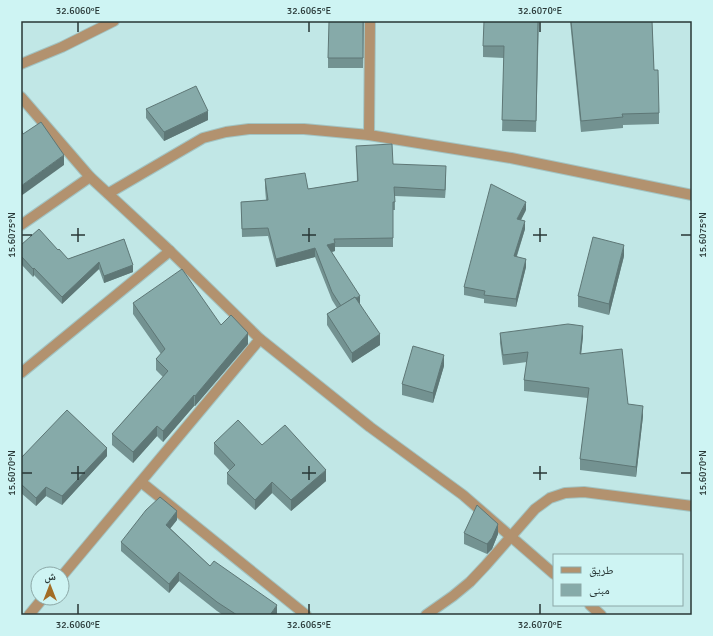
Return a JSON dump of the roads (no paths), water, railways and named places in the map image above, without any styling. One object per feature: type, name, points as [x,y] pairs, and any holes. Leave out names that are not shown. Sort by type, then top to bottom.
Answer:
[{"type":"street","points":[[21,64],[62,47],[114,21]]},
{"type":"street","points":[[369,135],[370,21]]},
{"type":"street","points":[[21,96],[90,177],[170,251],[260,339],[370,427],[463,496],[553,573]]},
{"type":"street","points":[[109,193],[203,138],[226,132],[249,129],[304,129],[369,135],[511,158],[692,195]]},
{"type":"street","points":[[21,225],[90,177]]},
{"type":"street","points":[[21,373],[170,251]]},
{"type":"street","points":[[70,566],[260,339]]},
{"type":"street","points":[[141,482],[306,615]]},
{"type":"street","points":[[426,615],[470,582],[536,509],[550,498],[566,493],[598,493],[692,506]]},
{"type":"street","points":[[29,615],[36,606]]},
{"type":"street","points":[[591,606],[600,615]]}]
